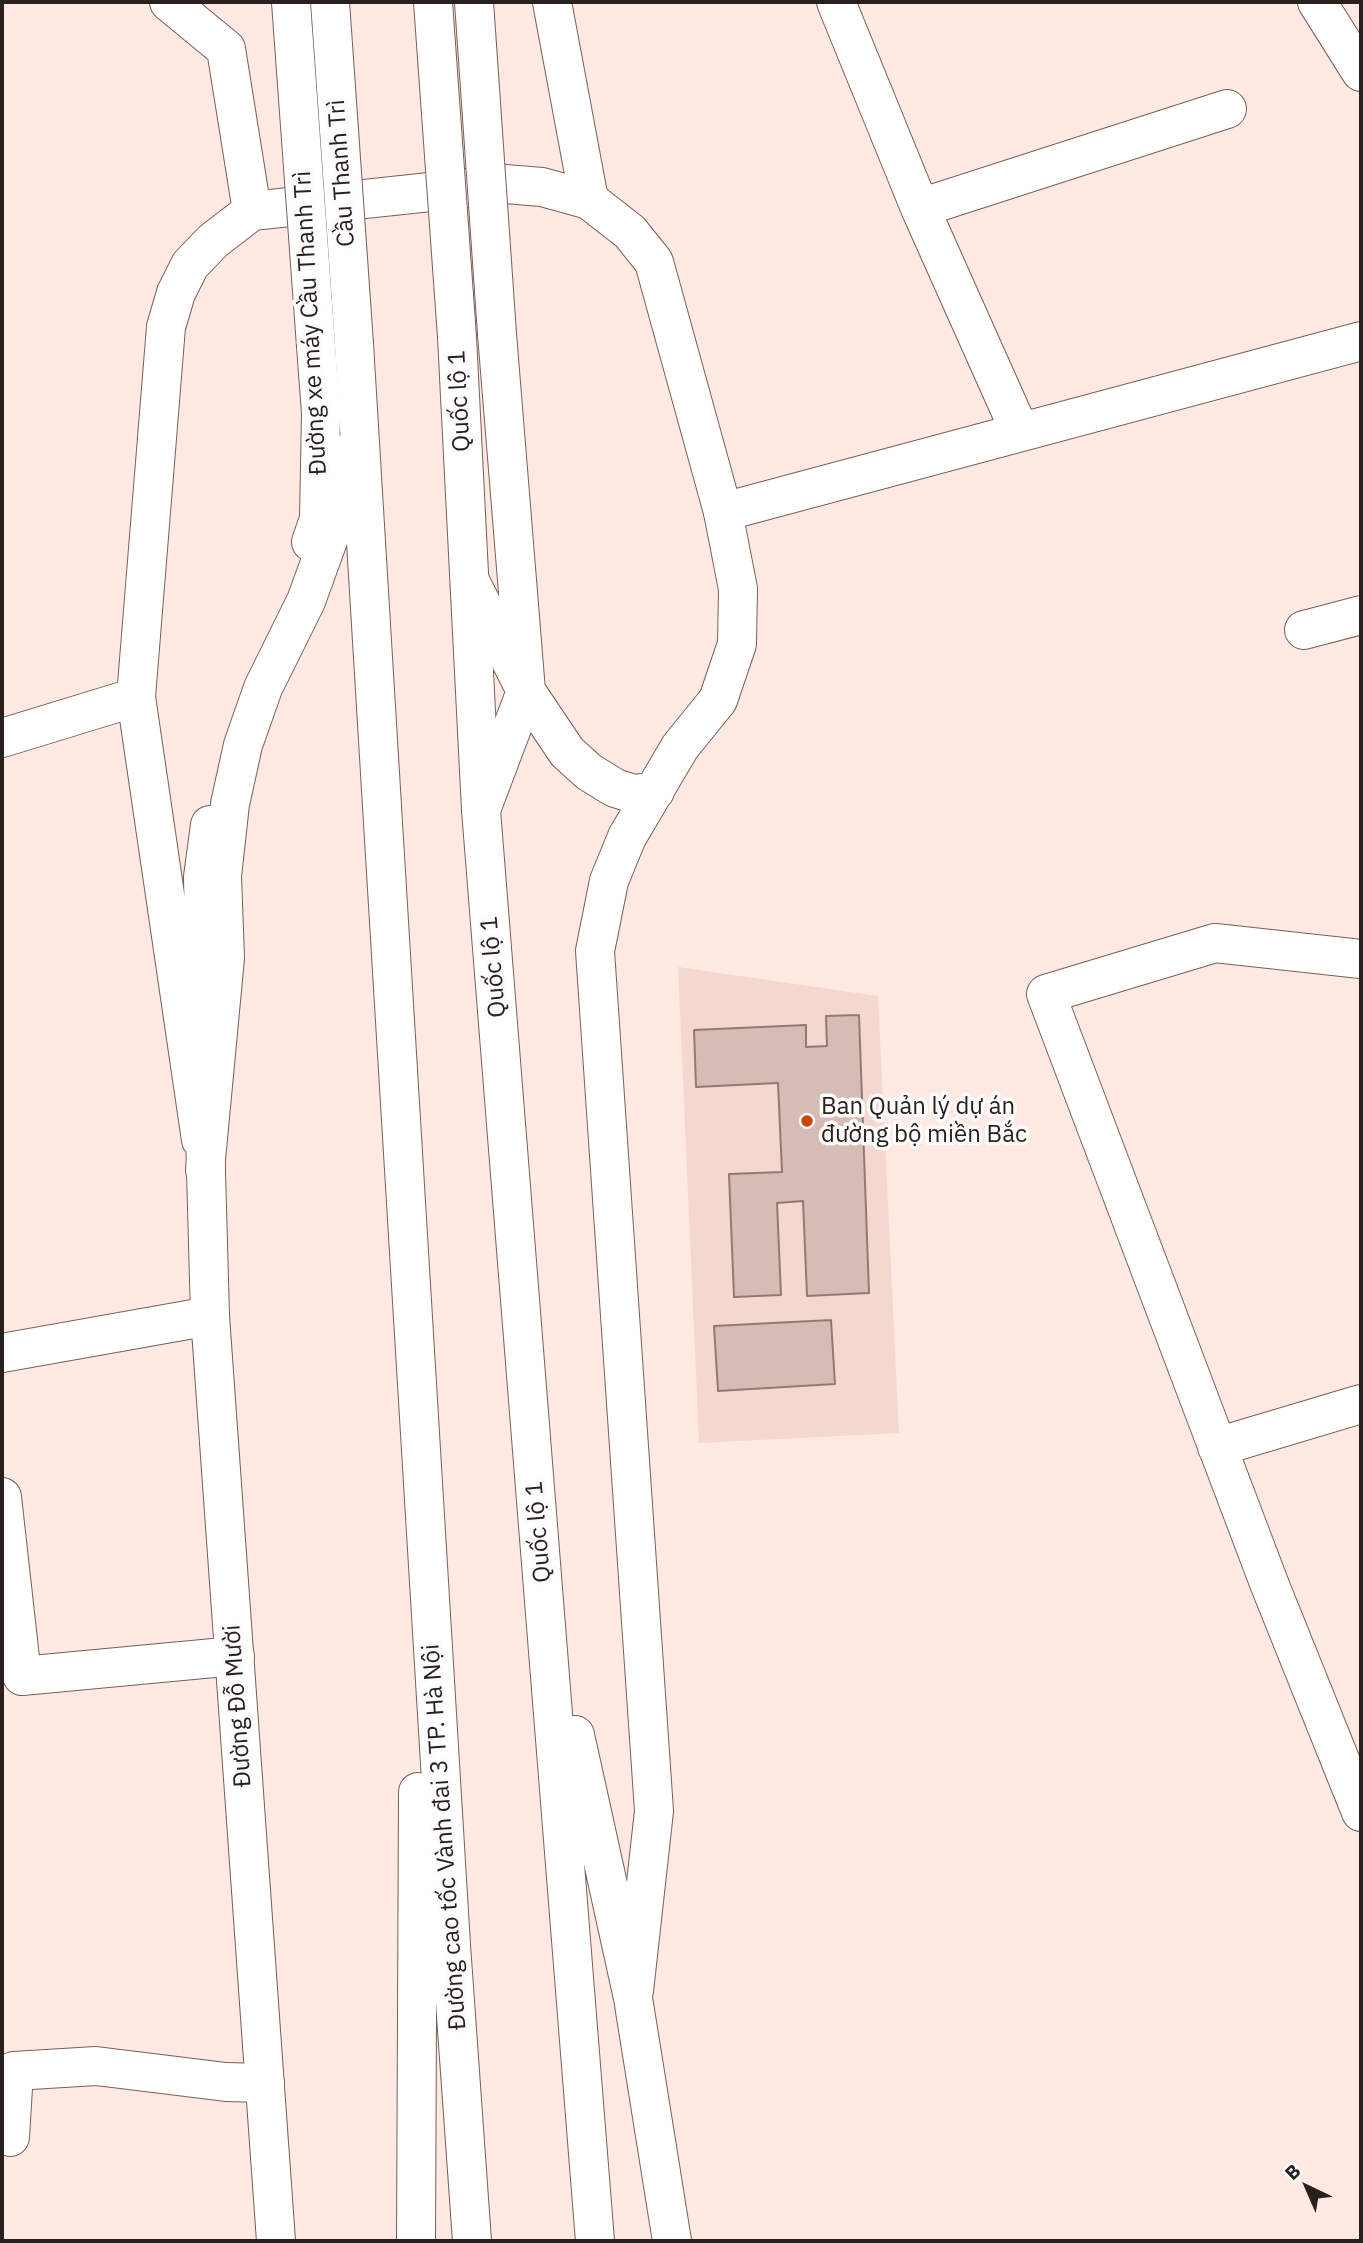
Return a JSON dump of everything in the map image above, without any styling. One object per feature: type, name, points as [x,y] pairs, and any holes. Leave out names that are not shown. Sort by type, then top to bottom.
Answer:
[{"type":"main road","points":[[169,2],[226,49],[252,211]]},
{"type":"main road","name":"Đường xe máy Cầu Thanh Trì","points":[[205,1170],[206,984],[202,877],[212,803],[246,683],[291,593],[319,520],[321,413],[292,2]]},
{"type":"main road","name":"Cầu Thanh Trì","points":[[330,2],[354,344]]},
{"type":"main road","name":"Quốc lộ 1","points":[[433,2],[457,337],[481,810],[544,1597]]},
{"type":"main road","points":[[474,2],[526,691],[481,810]]},
{"type":"main road","points":[[552,2],[589,200]]},
{"type":"main road","points":[[836,2],[920,208],[1020,432]]},
{"type":"main road","points":[[1317,2],[1361,72]]},
{"type":"main road","points":[[920,208],[1227,109]]},
{"type":"main road","points":[[205,1170],[136,697],[166,327],[176,293],[190,265],[213,241],[252,211],[505,184],[542,187],[589,200],[630,232],[654,262],[723,512],[738,589],[737,644],[718,700],[680,747],[626,837],[609,881],[595,951],[654,1811],[634,1998]]},
{"type":"main road","points":[[723,512],[1361,341]]},
{"type":"main road","points":[[205,1170],[225,958],[222,876],[230,804],[243,745],[262,688],[306,601],[334,524],[351,414],[354,344]]},
{"type":"main road","points":[[354,344],[420,1433],[415,2241]]},
{"type":"main road","points":[[470,581],[526,691],[567,752],[589,772],[624,792],[655,791]]},
{"type":"main road","points":[[1304,630],[1361,615]]},
{"type":"main road","points":[[2,738],[136,697]]},
{"type":"main road","points":[[1361,959],[1215,943],[1046,994],[1217,1447],[1361,1812]]},
{"type":"main road","name":"Đường Đỗ Mười","points":[[205,1170],[209,1316],[276,2241]]},
{"type":"main road","points":[[2,1353],[209,1316]]},
{"type":"main road","points":[[1217,1447],[1361,1404]]},
{"type":"main road","name":"Đường cao tốc Vành đai 3 TP. Hà Nội","points":[[420,1433],[472,2241]]},
{"type":"main road","points":[[2,1497],[22,1676],[235,1656]]},
{"type":"main road","points":[[544,1597],[634,1998],[672,2241]]},
{"type":"main road","points":[[544,1597],[595,2241]]},
{"type":"main road","points":[[10,2137],[14,2070],[96,2066],[226,2082],[265,2083]]},
{"type":"shaded area","points":[[678,967],[878,996],[899,1433],[699,1443]]},
{"type":"building","points":[[859,1015],[869,1293],[807,1296],[803,1201],[777,1203],[781,1295],[734,1297],[729,1174],[782,1172],[778,1083],[696,1087],[694,1030],[806,1025],[806,1047],[827,1046],[826,1016]]},
{"type":"building","points":[[831,1320],[835,1384],[718,1391],[714,1326]]},
{"type":"place","name":"Ban Quản lý dự án đường bộ miền Bắc","points":[[807,1121]]}]
